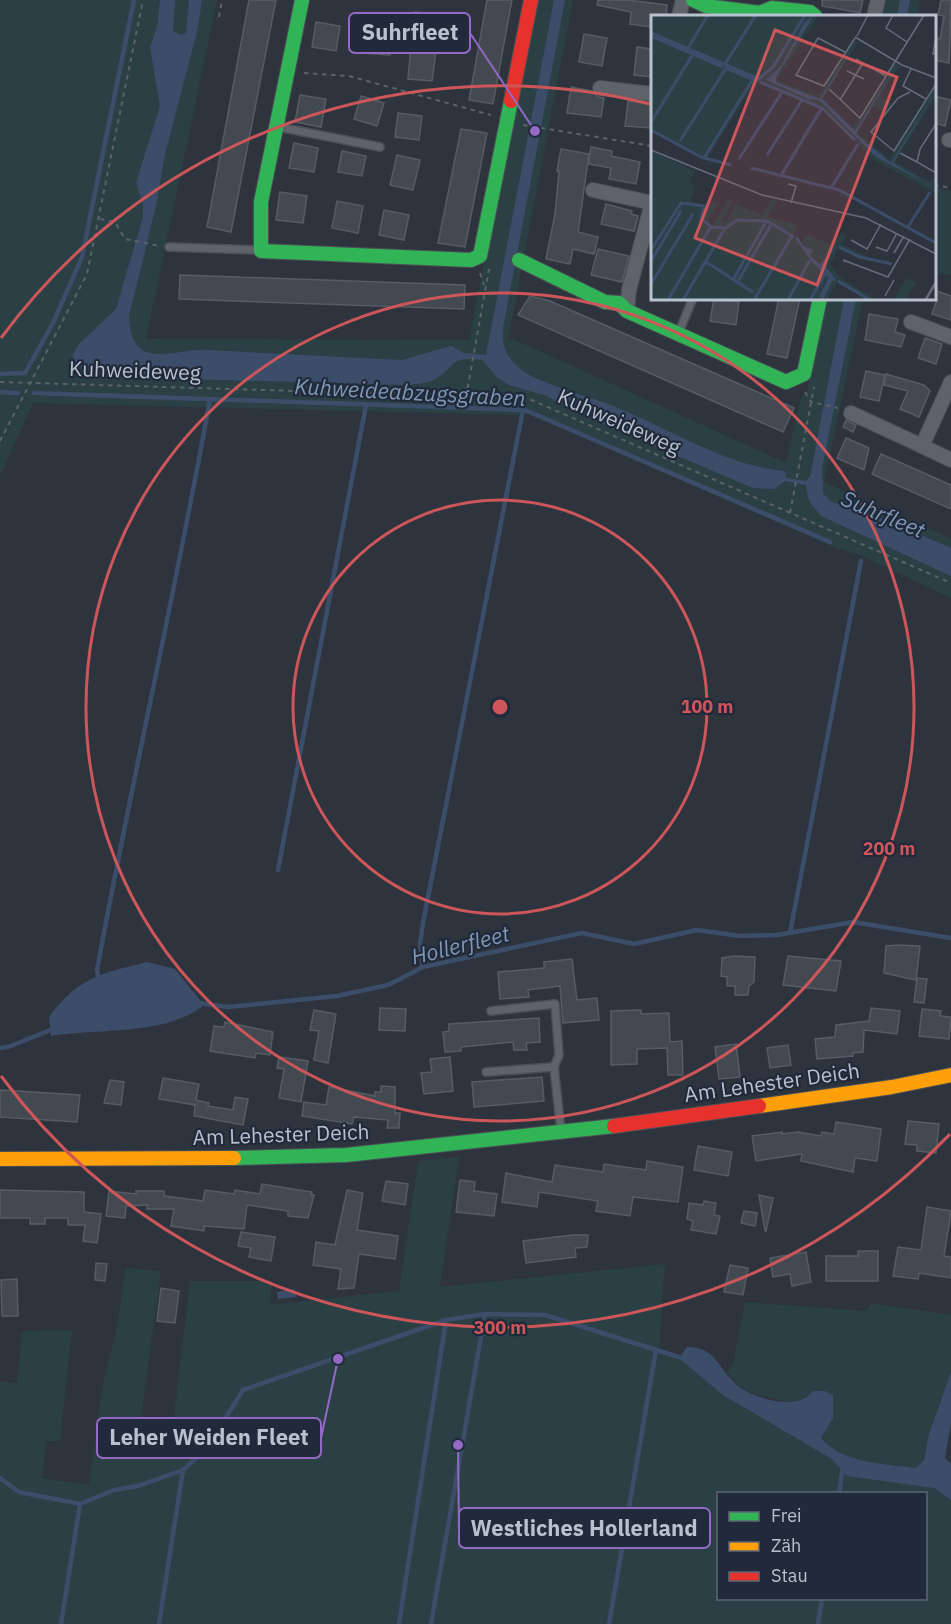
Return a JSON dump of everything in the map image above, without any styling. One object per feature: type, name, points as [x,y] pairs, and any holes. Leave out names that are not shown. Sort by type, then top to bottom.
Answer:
[{"type":"street","points":[[302,0],[261,202],[261,251],[471,260],[480,256],[531,0]]},
{"type":"street","points":[[679,15],[684,0]]},
{"type":"street","points":[[693,0],[706,6],[760,13],[772,8],[810,12],[814,15]]},
{"type":"street","points":[[874,15],[878,0]]},
{"type":"street","points":[[600,88],[651,94]]},
{"type":"street","points":[[593,189],[651,203]]},
{"type":"street","points":[[627,311],[629,290],[651,207]]},
{"type":"street","points":[[519,260],[605,302],[619,303],[627,311],[786,382],[804,374],[820,300]]},
{"type":"street","points":[[910,322],[951,337]]},
{"type":"street","points":[[922,446],[951,382]]},
{"type":"street","points":[[848,411],[951,459]]},
{"type":"street","name":"Am Lehester Deich","points":[[0,1159],[180,1160],[346,1155],[562,1133],[881,1089],[951,1075]]},
{"type":"lane","points":[[277,127],[380,147]]},
{"type":"lane","points":[[169,247],[261,251]]},
{"type":"lane","points":[[678,334],[692,300]]},
{"type":"lane","points":[[491,1011],[555,1004],[559,1055],[554,1067],[562,1133]]},
{"type":"lane","points":[[486,1072],[554,1067]]},
{"type":"path","points":[[0,441],[87,274],[143,0]]},
{"type":"path","points":[[219,17],[222,0]]},
{"type":"path","points":[[288,69],[310,74],[349,76],[399,92],[508,119]]},
{"type":"path","points":[[522,125],[651,146]]},
{"type":"path","points":[[936,185],[951,188]]},
{"type":"path","points":[[100,219],[115,222],[125,239],[155,245]]},
{"type":"path","points":[[466,397],[473,351]]},
{"type":"path","name":"Kuhweideweg","points":[[0,382],[526,398],[951,583]]},
{"type":"path","points":[[811,402],[848,411]]},
{"type":"path","points":[[790,513],[796,476]]},
{"type":"green space","points":[[0,0],[217,0],[146,339],[469,340],[535,0],[573,0],[508,340],[515,340],[786,463],[801,398],[807,392],[826,300],[863,300],[824,482],[951,539],[951,598],[862,556],[834,547],[527,413],[519,415],[33,403],[0,476]]},
{"type":"green space","points":[[883,0],[920,0],[917,15],[880,15]]},
{"type":"green space","points":[[936,188],[951,191],[951,275],[936,272]]},
{"type":"green space","points":[[459,1157],[440,1287],[665,1264],[659,1351],[691,1361],[854,1470],[951,1489],[951,1624],[0,1624],[0,1381],[17,1384],[22,1331],[72,1330],[60,1441],[46,1441],[42,1478],[89,1485],[103,1384],[115,1337],[126,1268],[161,1271],[138,1438],[171,1442],[190,1281],[272,1281],[270,1305],[399,1291],[418,1161]]},
{"type":"green space","points":[[745,1302],[867,1311],[871,1303],[951,1315],[951,1372],[928,1437],[922,1465],[916,1468],[865,1461],[840,1453],[830,1446],[821,1438],[833,1418],[833,1395],[825,1391],[813,1391],[805,1399],[792,1402],[754,1393],[738,1384],[727,1373],[733,1364]]},
{"type":"water","points":[[160,0],[175,0],[173,31],[180,35],[186,33],[189,0],[202,0],[197,32],[165,154],[156,206],[129,316],[131,333],[137,345],[144,351],[165,354],[205,350],[402,360],[451,346],[464,353],[486,355],[554,0],[565,0],[503,328],[504,347],[510,358],[523,371],[532,376],[618,408],[720,455],[763,468],[785,471],[786,478],[806,481],[810,477],[844,300],[856,300],[822,468],[823,493],[831,502],[863,510],[951,548],[951,576],[821,516],[809,501],[806,485],[785,481],[774,489],[753,488],[598,422],[544,395],[509,385],[498,378],[482,360],[462,360],[452,364],[439,377],[431,381],[406,385],[113,377],[93,374],[74,362],[73,354],[79,344],[116,309],[143,217],[143,204],[136,183],[160,106],[150,47],[157,27]]},
{"type":"water","points":[[900,0],[910,0],[907,15],[897,15]]},
{"type":"water","points":[[147,962],[175,969],[204,1005],[189,1015],[152,1026],[51,1036],[49,1017],[59,1004],[80,985],[104,974]]},
{"type":"water","points":[[295,1289],[296,1297],[278,1299],[277,1292]]},
{"type":"water","points":[[687,1347],[697,1348],[711,1355],[737,1385],[765,1399],[798,1401],[813,1391],[825,1391],[833,1395],[833,1418],[821,1438],[830,1446],[840,1453],[865,1461],[916,1468],[924,1460],[928,1437],[951,1372],[951,1422],[945,1458],[951,1464],[951,1500],[934,1488],[847,1476],[832,1459],[723,1395],[679,1358]]},
{"type":"building","points":[[249,0],[276,0],[231,232],[207,227]]},
{"type":"building","points":[[487,0],[512,0],[493,104],[469,100]]},
{"type":"building","points":[[598,0],[628,0],[667,5],[666,15],[651,15],[651,27],[630,24],[631,12],[597,5]]},
{"type":"building","points":[[822,0],[863,0],[860,13],[822,6]]},
{"type":"building","points":[[941,0],[951,0],[949,63],[936,60],[936,38],[940,39],[944,16],[938,15]]},
{"type":"building","points":[[414,12],[441,14],[432,81],[408,79]]},
{"type":"building","points":[[316,22],[340,26],[336,51],[312,47]]},
{"type":"building","points":[[364,31],[392,34],[390,55],[362,53]]},
{"type":"building","points":[[584,34],[607,38],[602,66],[579,62]]},
{"type":"building","points":[[637,47],[651,49],[651,77],[634,75]]},
{"type":"building","points":[[571,87],[592,91],[598,97],[604,98],[601,117],[567,113]]},
{"type":"building","points":[[300,95],[326,99],[321,127],[295,122]]},
{"type":"building","points":[[361,96],[384,103],[377,126],[354,119]]},
{"type":"building","points":[[936,96],[951,100],[945,126],[936,124]]},
{"type":"building","points":[[628,101],[651,104],[651,128],[625,126]]},
{"type":"building","points":[[398,113],[422,116],[419,140],[395,137]]},
{"type":"building","points":[[461,129],[487,133],[465,247],[438,243]]},
{"type":"building","points":[[294,143],[318,148],[314,172],[289,168]]},
{"type":"building","points":[[591,147],[612,151],[611,156],[640,162],[636,184],[609,179],[611,168],[588,164]]},
{"type":"building","points":[[561,149],[589,154],[578,232],[598,237],[594,254],[573,249],[570,264],[546,259],[555,214],[559,171],[557,171]]},
{"type":"building","points":[[342,151],[366,156],[362,176],[338,172]]},
{"type":"building","points":[[397,155],[420,160],[413,190],[390,185]]},
{"type":"building","points":[[280,192],[307,196],[303,223],[276,220]]},
{"type":"building","points":[[337,201],[363,206],[358,233],[332,228]]},
{"type":"building","points":[[606,204],[632,211],[631,214],[638,216],[634,231],[601,224]]},
{"type":"building","points":[[384,210],[409,215],[404,240],[379,235]]},
{"type":"building","points":[[598,249],[629,256],[622,282],[591,275]]},
{"type":"building","points":[[180,275],[465,285],[464,309],[179,299]]},
{"type":"building","points":[[936,291],[951,296],[951,320],[932,314],[936,302]]},
{"type":"building","points":[[530,296],[550,301],[794,408],[783,432],[518,315]]},
{"type":"building","points":[[714,300],[739,302],[736,325],[710,321]]},
{"type":"building","points":[[779,300],[800,300],[787,358],[767,354]]},
{"type":"building","points":[[869,314],[898,319],[895,332],[905,335],[901,347],[865,340]]},
{"type":"building","points":[[925,338],[942,344],[936,364],[918,358]]},
{"type":"building","points":[[866,371],[885,375],[879,401],[860,397]]},
{"type":"building","points":[[886,374],[924,385],[930,391],[919,417],[900,409],[908,391],[884,385]]},
{"type":"building","points":[[846,420],[856,425],[853,432],[843,427]]},
{"type":"building","points":[[846,438],[869,448],[864,470],[837,458]]},
{"type":"building","points":[[881,454],[951,485],[951,509],[872,474]]},
{"type":"building","points":[[886,946],[920,946],[916,980],[884,973]]},
{"type":"building","points":[[788,956],[841,961],[836,991],[783,985]]},
{"type":"building","points":[[755,957],[754,982],[749,986],[748,995],[735,995],[735,986],[727,986],[727,977],[721,976],[722,958]]},
{"type":"building","points":[[572,959],[577,1000],[597,998],[599,1020],[563,1023],[560,986],[528,990],[529,997],[500,999],[498,972],[544,968],[544,962]]},
{"type":"building","points":[[917,978],[927,979],[924,1003],[914,1002]]},
{"type":"building","points":[[380,1008],[406,1009],[405,1031],[379,1030]]},
{"type":"building","points":[[871,1008],[900,1011],[897,1034],[864,1030],[863,1052],[853,1053],[853,1056],[817,1059],[815,1039],[835,1037],[836,1025],[869,1021]]},
{"type":"building","points":[[922,1009],[941,1011],[940,1016],[951,1017],[949,1039],[919,1036]]},
{"type":"building","points":[[314,1010],[336,1014],[328,1063],[314,1060],[319,1031],[310,1030]]},
{"type":"building","points":[[641,1010],[641,1014],[669,1013],[670,1042],[682,1041],[683,1075],[668,1075],[667,1048],[637,1049],[637,1064],[611,1065],[611,1011]]},
{"type":"building","points":[[539,1018],[540,1042],[526,1043],[527,1050],[514,1050],[513,1042],[461,1047],[461,1051],[445,1052],[443,1032],[449,1031],[449,1024]]},
{"type":"building","points":[[225,1022],[273,1032],[270,1055],[256,1053],[255,1058],[210,1051],[214,1026],[224,1027]]},
{"type":"building","points":[[736,1044],[740,1077],[719,1079],[715,1047]]},
{"type":"building","points":[[788,1045],[791,1065],[770,1068],[767,1048]]},
{"type":"building","points":[[279,1057],[308,1061],[301,1102],[279,1098],[284,1069],[277,1068]]},
{"type":"building","points":[[450,1057],[453,1091],[424,1094],[421,1073],[432,1072],[430,1059]]},
{"type":"building","points":[[542,1077],[544,1101],[474,1107],[472,1082]]},
{"type":"building","points":[[163,1078],[199,1084],[196,1100],[209,1103],[208,1106],[233,1110],[235,1097],[248,1099],[243,1125],[194,1116],[195,1105],[159,1099]]},
{"type":"building","points":[[110,1080],[124,1082],[121,1105],[104,1103]]},
{"type":"building","points":[[381,1086],[395,1087],[395,1113],[400,1113],[399,1128],[387,1128],[388,1120],[354,1117],[352,1124],[302,1116],[304,1102],[326,1105],[329,1087],[375,1096],[375,1092],[381,1092]]},
{"type":"building","points":[[0,1090],[80,1095],[77,1122],[0,1117]]},
{"type":"building","points":[[908,1121],[939,1124],[936,1153],[917,1151],[917,1145],[905,1144]]},
{"type":"building","points":[[836,1122],[881,1129],[877,1161],[855,1158],[853,1172],[801,1161],[802,1154],[756,1161],[752,1136],[782,1132],[782,1134],[798,1132],[821,1136],[822,1132],[834,1134]]},
{"type":"building","points":[[698,1146],[732,1152],[728,1176],[694,1170]]},
{"type":"building","points":[[647,1161],[683,1167],[678,1202],[633,1197],[630,1216],[596,1211],[598,1201],[539,1192],[537,1207],[502,1202],[506,1173],[552,1182],[555,1165],[603,1172],[604,1164],[646,1170]]},
{"type":"building","points":[[460,1180],[475,1182],[474,1191],[497,1194],[494,1216],[456,1212]]},
{"type":"building","points":[[386,1181],[408,1184],[405,1205],[382,1201]]},
{"type":"building","points":[[262,1184],[312,1192],[311,1195],[314,1195],[308,1218],[288,1216],[288,1211],[247,1205],[244,1229],[204,1226],[204,1231],[171,1226],[174,1209],[147,1209],[147,1205],[126,1206],[125,1218],[106,1216],[109,1191],[136,1194],[136,1191],[164,1191],[164,1196],[203,1201],[205,1190],[234,1194],[235,1190],[260,1194]]},
{"type":"building","points":[[0,1190],[84,1192],[84,1212],[101,1214],[97,1243],[83,1241],[85,1225],[68,1225],[68,1218],[45,1218],[45,1224],[30,1224],[30,1218],[0,1218]]},
{"type":"building","points":[[347,1190],[363,1193],[357,1230],[398,1236],[395,1259],[359,1254],[354,1288],[338,1289],[341,1269],[313,1265],[316,1242],[335,1245]]},
{"type":"building","points":[[759,1195],[773,1198],[766,1231],[765,1231]]},
{"type":"building","points":[[704,1201],[716,1203],[714,1215],[720,1216],[716,1234],[691,1230],[693,1221],[687,1219],[689,1203],[703,1205]]},
{"type":"building","points":[[927,1207],[951,1211],[944,1256],[951,1257],[951,1278],[919,1273],[918,1279],[893,1276],[898,1247],[921,1250]]},
{"type":"building","points":[[744,1211],[757,1213],[755,1226],[741,1223]]},
{"type":"building","points":[[241,1232],[275,1237],[271,1261],[249,1257],[251,1248],[238,1246]]},
{"type":"building","points":[[588,1235],[587,1247],[575,1248],[576,1257],[526,1263],[523,1241]]},
{"type":"building","points":[[858,1251],[878,1251],[878,1281],[826,1281],[826,1256],[858,1256]]},
{"type":"building","points":[[806,1252],[811,1282],[792,1286],[790,1274],[773,1277],[770,1258]]},
{"type":"building","points":[[96,1263],[107,1264],[105,1281],[95,1280]]},
{"type":"building","points":[[730,1265],[748,1268],[743,1295],[724,1292]]},
{"type":"building","points":[[17,1279],[18,1316],[2,1316],[1,1280]]},
{"type":"building","points":[[161,1288],[179,1291],[175,1323],[157,1321]]},
{"type":"waterway","points":[[0,374],[25,373],[53,323],[82,257],[134,0]]},
{"type":"waterway","name":"Kuhweideabzugsgraben","points":[[0,392],[18,393]]},
{"type":"waterway","name":"Kuhweideabzugsgraben","points":[[34,393],[525,410],[830,542]]},
{"type":"waterway","points":[[99,982],[97,970],[210,399]]},
{"type":"waterway","points":[[278,870],[366,405]]},
{"type":"waterway","points":[[423,967],[420,944],[423,923],[523,410]]},
{"type":"waterway","points":[[790,933],[861,561]]},
{"type":"waterway","name":"Hollerfleet","points":[[199,1003],[228,1007],[337,996],[388,985],[423,967],[582,933],[634,944],[697,930],[740,936],[777,935],[853,922],[951,938]]},
{"type":"waterway","name":"Hollerfleet","points":[[0,1048],[53,1029]]},
{"type":"waterway","points":[[0,1478],[19,1492],[80,1504],[114,1490],[138,1486],[183,1470],[207,1448],[243,1390],[446,1320],[485,1314],[545,1315],[685,1359]]},
{"type":"waterway","points":[[431,1624],[485,1314]]},
{"type":"waterway","points":[[399,1624],[446,1320]]},
{"type":"waterway","points":[[609,1624],[656,1350]]},
{"type":"waterway","points":[[839,1492],[843,1466]]},
{"type":"waterway","points":[[159,1624],[183,1470]]},
{"type":"waterway","points":[[61,1624],[80,1504]]},
{"type":"waterway","points":[[818,1624],[822,1600]]},
{"type":"traffic: fast","points":[[302,0],[261,202],[261,251],[471,260],[480,256],[511,101]]},
{"type":"traffic: fast","points":[[693,0],[706,6],[760,13],[772,8],[810,12],[814,15]]},
{"type":"traffic: fast","points":[[519,260],[605,302],[619,303],[627,311],[786,382],[804,374],[820,300]]},
{"type":"traffic: fast","points":[[234,1158],[346,1155],[614,1126]]},
{"type":"traffic: slow","points":[[759,1106],[892,1087],[951,1075]]},
{"type":"traffic: slow","points":[[0,1159],[234,1158]]},
{"type":"traffic: jam","points":[[511,101],[531,0]]},
{"type":"traffic: jam","points":[[614,1126],[759,1106]]},
{"type":"place","name":"Suhrfleet","points":[[535,131]]},
{"type":"place","name":"Leher Weiden Fleet","points":[[338,1359]]},
{"type":"place","name":"Westliches Hollerland","points":[[458,1445]]}]
